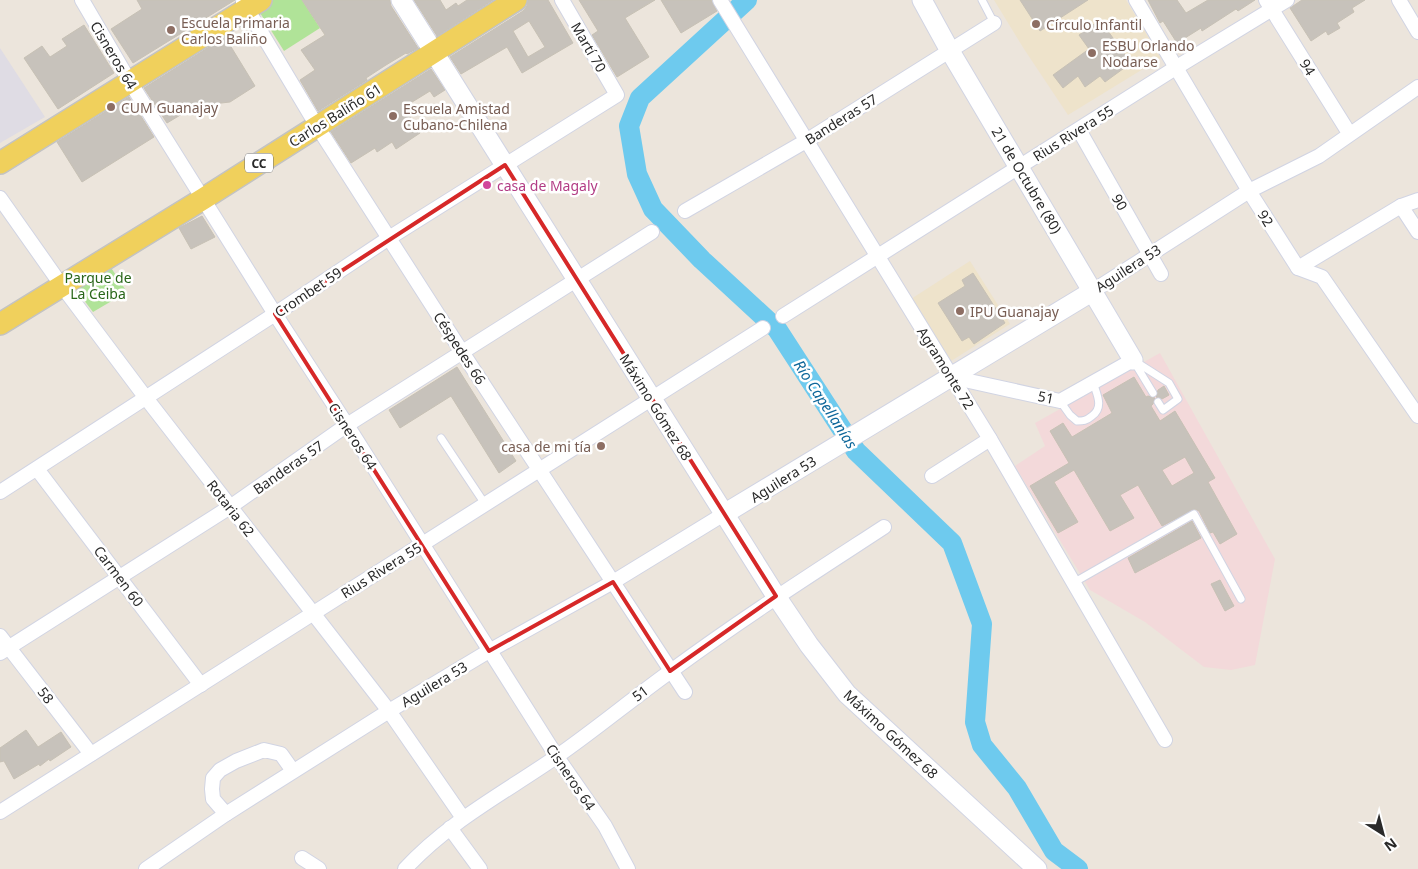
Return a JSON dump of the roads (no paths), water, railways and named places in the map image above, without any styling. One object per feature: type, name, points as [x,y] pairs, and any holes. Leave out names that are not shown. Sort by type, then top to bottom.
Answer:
[{"type":"main road","name":"Carlos Baliño 61","points":[[0,324],[204,199],[516,0]]},
{"type":"main road","points":[[0,163],[130,82],[250,3]]},
{"type":"street","name":"Cisneros 64","points":[[82,0],[130,82],[274,314],[347,425],[557,757],[605,826],[628,869]]},
{"type":"street","name":"Máximo Gómez 68","points":[[401,0],[724,514],[809,645],[847,694],[1038,869]]},
{"type":"street","name":"Martí 70","points":[[562,0],[617,95]]},
{"type":"street","name":"21 de Octubre (80)","points":[[922,0],[950,51],[1133,360]]},
{"type":"street","name":"92","points":[[1136,0],[1249,191],[1298,268]]},
{"type":"street","name":"Rius Rivera 55","points":[[783,316],[1079,130],[1269,5],[1288,0]]},
{"type":"street","points":[[1399,0],[1418,32]]},
{"type":"street","name":"Céspedes 66","points":[[250,3],[317,126],[462,352],[685,692]]},
{"type":"street","name":"Agramonte 72","points":[[722,3],[990,439],[1166,740]]},
{"type":"street","name":"94","points":[[1269,5],[1349,133]]},
{"type":"street","name":"Banderas 57","points":[[685,211],[806,141],[994,23]]},
{"type":"street","name":"Aguilera 53","points":[[146,869],[226,814],[389,711],[489,651],[613,582],[1093,291],[1249,191],[1319,156],[1349,133],[1418,87]]},
{"type":"street","name":"Crombet 59","points":[[0,492],[389,238],[617,95]]},
{"type":"street","name":"90","points":[[1079,130],[1161,274]]},
{"type":"street","name":"Rotaria 62","points":[[0,198],[62,286],[146,398],[389,711],[463,818]]},
{"type":"street","points":[[1298,268],[1401,206],[1418,200]]},
{"type":"street","points":[[1401,206],[1418,232]]},
{"type":"street","name":"Banderas 57","points":[[5,650],[230,508],[347,425],[652,232]]},
{"type":"street","points":[[1298,268],[1322,278],[1418,416]]},
{"type":"street","name":"Rius Rivera 55","points":[[0,812],[763,328]]},
{"type":"street","name":"51","points":[[951,377],[1060,401],[1133,360]]},
{"type":"street","points":[[932,476],[990,439]]},
{"type":"street","name":"Carmen 60","points":[[36,468],[200,685]]},
{"type":"street","name":"51","points":[[405,869],[422,851],[463,818],[557,757],[670,671],[776,596],[884,527]]},
{"type":"street","name":"58","points":[[0,636],[5,650],[91,754]]},
{"type":"street","points":[[226,814],[213,800],[212,794],[214,778],[220,770],[236,761],[264,750],[281,754],[293,771]]},
{"type":"street","points":[[450,828],[480,869]]},
{"type":"street","points":[[302,858],[320,869]]},
{"type":"lane","points":[[982,0],[994,23]]},
{"type":"lane","points":[[1133,360],[1153,393]]},
{"type":"lane","points":[[1133,360],[1169,382],[1178,399],[1163,410],[1158,402]]},
{"type":"lane","points":[[1060,401],[1077,421],[1084,421],[1097,412],[1099,407],[1093,382]]},
{"type":"lane","points":[[441,438],[485,504]]},
{"type":"lane","points":[[1073,583],[1194,514],[1241,599]]},
{"type":"waterway","name":"Río Capellanías","points":[[747,0],[640,98],[629,126],[637,174],[653,209],[702,260],[777,329],[856,451],[952,543],[982,624],[975,722],[982,745],[1017,788],[1054,851],[1078,869]]},
{"type":"place","name":"Círculo Infantil","points":[[1036,24]]},
{"type":"place","name":"Escuela Primaria Carlos Baliño","points":[[171,30]]},
{"type":"place","name":"ESBU Orlando Nodarse","points":[[1092,53]]},
{"type":"place","name":"CUM Guanajay","points":[[111,107]]},
{"type":"place","name":"Escuela Amistad Cubano-Chilena","points":[[393,116]]},
{"type":"place","name":"casa de Magaly","points":[[487,185]]},
{"type":"place","name":"IPU Guanajay","points":[[960,311]]},
{"type":"place","name":"casa de mi tía","points":[[601,446]]},
{"type":"park label","name":"Parque de La Ceiba","points":[[98,286]]}]
